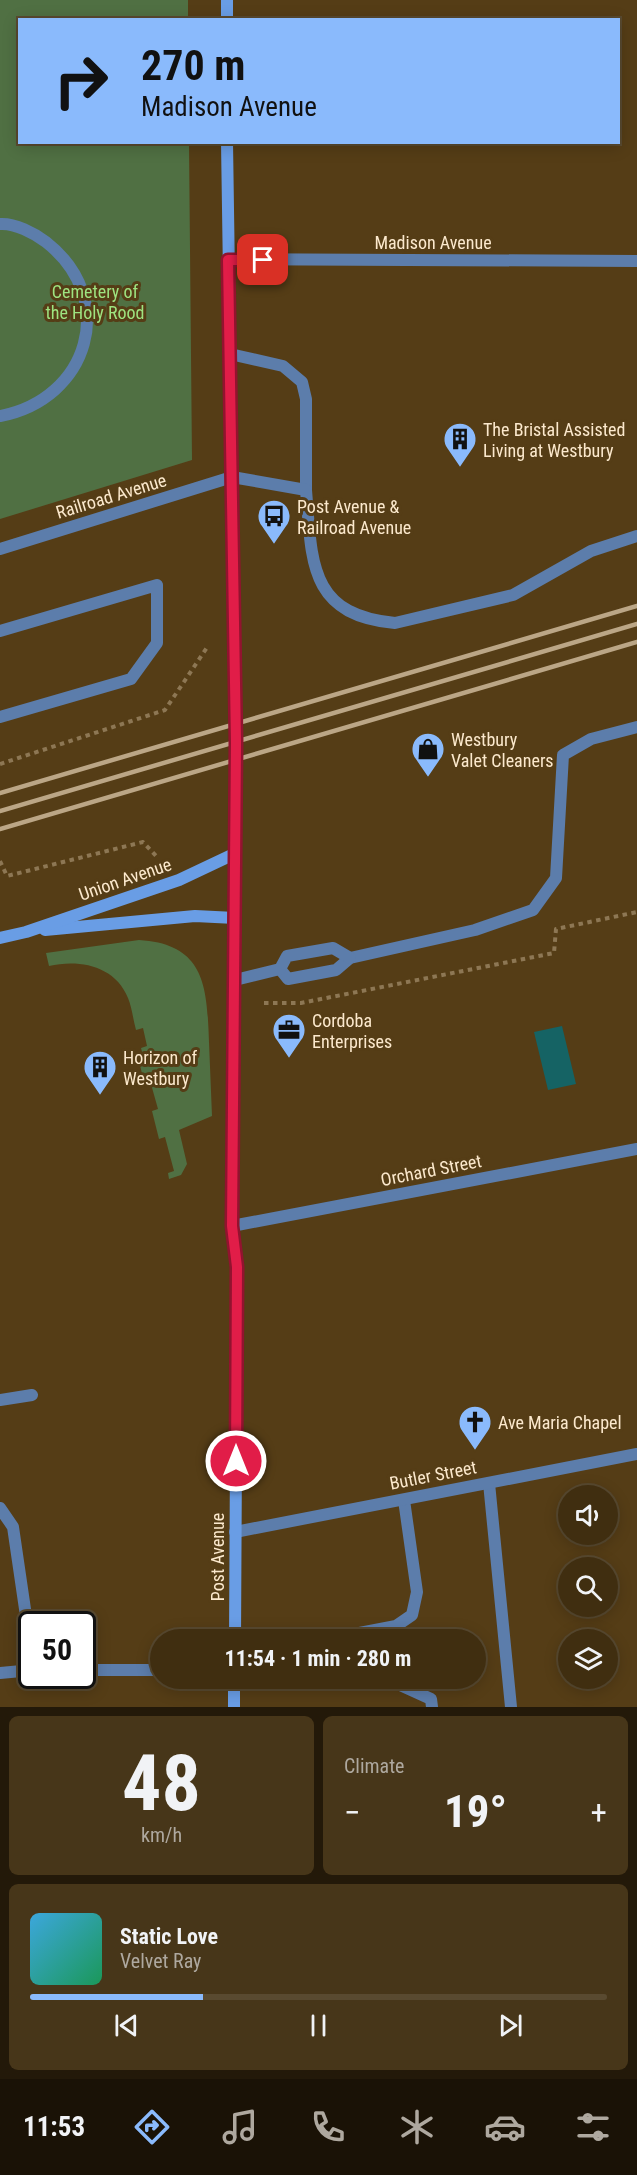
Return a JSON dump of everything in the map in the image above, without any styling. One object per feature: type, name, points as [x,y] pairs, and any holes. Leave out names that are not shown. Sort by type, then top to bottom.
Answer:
[{"type":"main road","points":[[227,0],[227,18]]},
{"type":"main road","name":"Post Avenue","points":[[227,144],[235,918],[232,1226],[237,1267],[235,1629]]},
{"type":"main road","name":"Union Avenue","points":[[0,938],[26,932],[179,880],[234,854]]},
{"type":"main road","name":"Union Avenue","points":[[26,932],[195,916],[235,918]]},
{"type":"main road","points":[[234,1689],[234,1707]]},
{"type":"street","points":[[0,224],[36,234],[62,255],[80,282],[87,314],[84,345],[71,374],[50,397],[22,412],[0,416]]},
{"type":"street","name":"Madison Avenue","points":[[228,260],[637,261]]},
{"type":"street","points":[[230,354],[283,366],[302,382],[306,399],[306,490],[312,559],[316,577],[331,596],[350,613],[375,621],[395,623],[513,595],[591,551],[637,536]]},
{"type":"street","points":[[232,477],[306,490]]},
{"type":"street","name":"Railroad Avenue","points":[[0,549],[232,477]]},
{"type":"street","points":[[0,631],[158,585],[157,643],[131,679],[0,717]]},
{"type":"street","points":[[280,969],[288,979],[336,970],[350,958],[475,930],[533,910],[556,878],[563,755],[591,739],[637,727]]},
{"type":"street","points":[[235,980],[280,969],[287,956],[333,948],[350,958]]},
{"type":"street","name":"Orchard Street","points":[[232,1226],[637,1149]]},
{"type":"street","points":[[0,1400],[32,1395]]},
{"type":"street","name":"Butler Street","points":[[236,1532],[637,1454]]},
{"type":"street","points":[[489,1483],[511,1707]]},
{"type":"street","points":[[393,1629],[412,1615],[417,1592],[404,1500]]},
{"type":"street","points":[[0,1508],[13,1527],[25,1611]]},
{"type":"street","points":[[96,1670],[150,1670]]},
{"type":"street","points":[[0,1673],[18,1671]]},
{"type":"street","points":[[409,1689],[431,1699],[432,1707]]},
{"type":"path","points":[[0,764],[165,710],[208,646]]},
{"type":"path","points":[[0,861],[7,876],[142,842],[157,857]]},
{"type":"path","points":[[264,1003],[301,1003],[554,953],[556,929],[637,912]]},
{"type":"green space","name":"Cemetery of the Holy Rood","points":[[0,0],[188,0],[188,18],[18,18],[18,144],[189,144],[192,460],[0,519]]},
{"type":"green space","points":[[139,940],[161,943],[178,950],[190,960],[204,987],[207,1004],[212,1116],[179,1130],[187,1164],[181,1175],[169,1179],[168,1173],[174,1171],[165,1137],[159,1139],[152,1111],[158,1109],[149,1077],[143,1078],[140,1065],[145,1064],[141,1048],[147,1046],[143,1028],[136,1030],[129,1002],[122,987],[114,978],[94,967],[72,963],[49,966],[46,953]]},
{"type":"water","points":[[562,1026],[576,1084],[548,1090],[534,1032]]},
{"type":"railway","points":[[0,793],[637,606]]},
{"type":"railway","points":[[0,811],[637,624]]},
{"type":"railway","points":[[0,829],[637,642]]},
{"type":"place","name":"The Bristal Assisted Living at Westbury","points":[[460,468]]},
{"type":"place","name":"Post Avenue & Railroad Avenue","points":[[274,545]]},
{"type":"place","name":"Westbury Valet Cleaners","points":[[428,778]]},
{"type":"place","name":"Cordoba Enterprises","points":[[289,1059]]},
{"type":"place","name":"Horizon of Westbury","points":[[100,1096]]},
{"type":"place","name":"Ave Maria Chapel","points":[[475,1451]]},
{"type":"route","points":[[236,1461],[237,1267],[232,1226],[236,743],[228,260],[263,260]]}]
